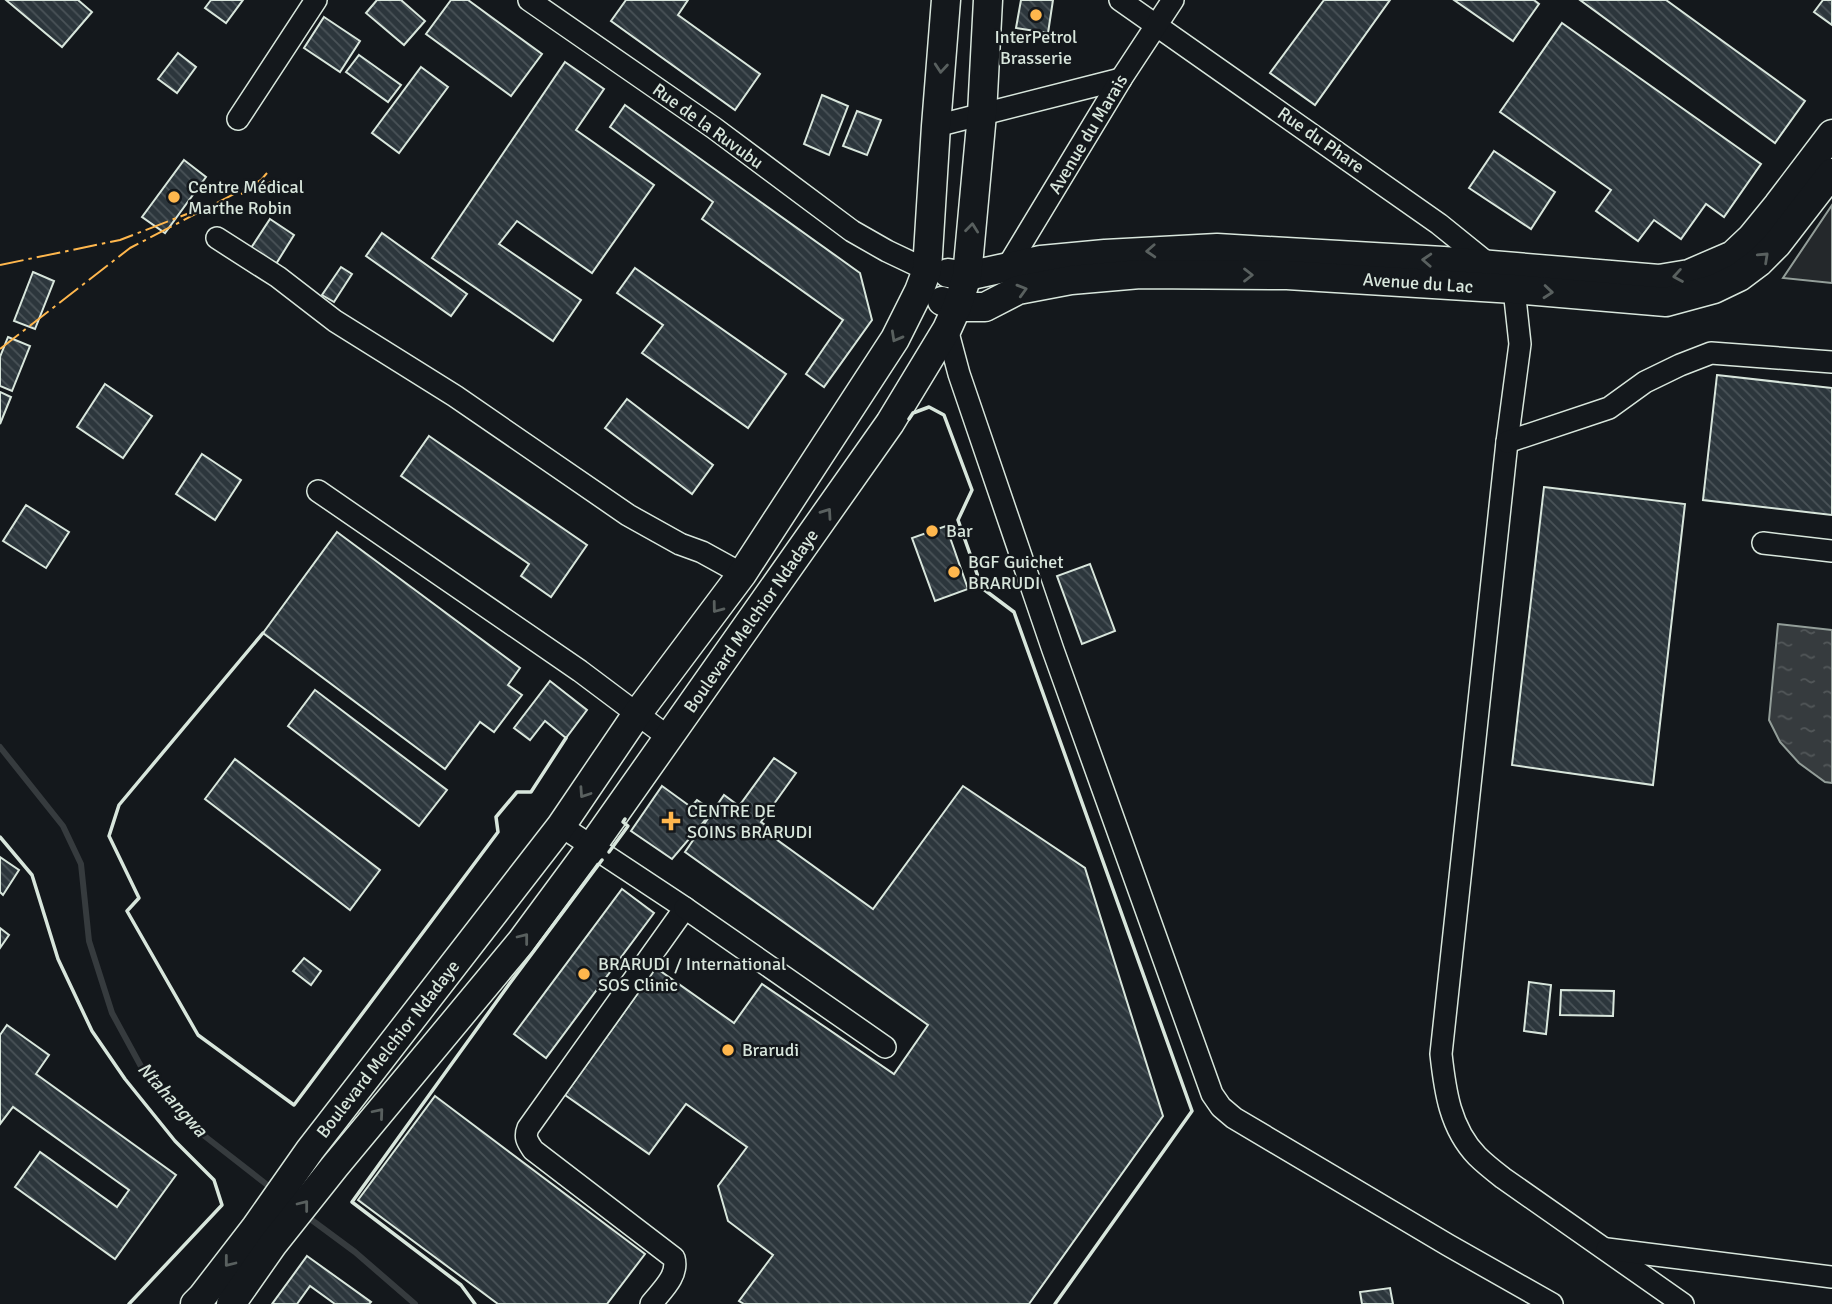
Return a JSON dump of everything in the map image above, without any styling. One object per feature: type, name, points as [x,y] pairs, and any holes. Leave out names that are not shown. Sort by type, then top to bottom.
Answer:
[{"type":"main road","name":"Boulevard Melchior Ndadaye","points":[[264,1236],[310,1150],[561,826],[637,714],[742,574],[895,339],[923,280],[946,0]]},
{"type":"main road","name":"Boulevard Melchior Ndadaye","points":[[264,1236],[335,1166],[521,942],[592,846],[890,423],[952,318],[967,276],[982,114],[988,0]]},
{"type":"main road","name":"Avenue du Lac","points":[[923,280],[967,276],[1041,260],[1217,248],[1443,261],[1659,279],[1689,274],[1733,254],[1751,238],[1832,134]]},
{"type":"main road","name":"Avenue du Lac","points":[[952,318],[985,307],[1018,290],[1071,280],[1140,274],[1286,275],[1514,289],[1666,302],[1698,295],[1739,277],[1759,262],[1798,220],[1832,173]]},
{"type":"main road","points":[[923,280],[952,318]]},
{"type":"main road","points":[[195,1304],[264,1236]]},
{"type":"main road","points":[[231,1304],[264,1236]]},
{"type":"street","points":[[238,118],[316,0]]},
{"type":"street","name":"Rue de la Ruvubu","points":[[529,0],[714,128],[852,231],[887,251],[923,280]]},
{"type":"street","name":"Rue du Phare","points":[[1120,0],[1440,224],[1491,266],[1514,289]]},
{"type":"street","name":"Avenue du Marais","points":[[1006,269],[1121,79],[1173,0]]},
{"type":"street","points":[[936,126],[1121,79]]},
{"type":"street","points":[[217,238],[278,277],[335,321],[454,396],[628,515],[742,574]]},
{"type":"street","points":[[1514,289],[1520,344],[1441,1054],[1445,1093],[1455,1124],[1476,1155],[1503,1178],[1683,1304]]},
{"type":"street","points":[[952,318],[959,374],[1053,650],[1212,1094],[1221,1107],[1234,1118],[1552,1304]]},
{"type":"street","points":[[1507,442],[1609,408],[1645,382],[1711,353],[1832,362]]},
{"type":"street","points":[[317,491],[580,671],[668,737]]},
{"type":"street","points":[[1763,543],[1832,551]]},
{"type":"street","points":[[561,826],[685,908],[885,1047]]},
{"type":"street","points":[[651,1304],[675,1273],[674,1258],[533,1150],[526,1140],[526,1134],[685,908]]},
{"type":"street","points":[[1605,1249],[1832,1277]]},
{"type":"shaded area","points":[[1832,205],[1832,283],[1783,278]]},
{"type":"water","points":[[1778,624],[1832,630],[1832,783],[1825,782],[1799,763],[1780,742],[1769,720]]},
{"type":"building","points":[[6,0],[78,0],[92,12],[62,47]]},
{"type":"building","points":[[211,0],[243,0],[226,23],[205,8]]},
{"type":"building","points":[[377,0],[401,0],[425,21],[404,45],[366,13]]},
{"type":"building","points":[[451,0],[468,0],[542,54],[511,96],[426,34]]},
{"type":"building","points":[[626,0],[688,0],[678,15],[760,74],[735,110],[611,21]]},
{"type":"building","points":[[1021,0],[1053,0],[1048,33],[1016,28]]},
{"type":"building","points":[[1324,0],[1390,0],[1315,105],[1270,73]]},
{"type":"building","points":[[1454,0],[1534,0],[1539,4],[1513,41]]},
{"type":"building","points":[[1580,0],[1666,0],[1805,101],[1775,143]]},
{"type":"building","points":[[1823,0],[1832,0],[1832,25],[1814,12]]},
{"type":"building","points":[[324,17],[360,41],[340,72],[304,48]]},
{"type":"building","points":[[1562,23],[1761,164],[1724,217],[1706,204],[1681,239],[1654,220],[1638,241],[1596,211],[1611,190],[1500,112]]},
{"type":"building","points":[[178,53],[196,67],[177,93],[158,79]]},
{"type":"building","points":[[359,55],[401,85],[388,102],[346,72]]},
{"type":"building","points":[[565,62],[604,89],[576,130],[654,185],[592,273],[517,221],[499,244],[581,300],[553,341],[432,258]]},
{"type":"building","points":[[421,67],[448,87],[399,153],[372,133]]},
{"type":"building","points":[[822,95],[848,106],[829,155],[804,144]]},
{"type":"building","points":[[625,105],[860,273],[872,320],[824,387],[806,374],[843,320],[702,219],[713,202],[610,127]]},
{"type":"building","points":[[857,111],[881,120],[867,155],[843,146]]},
{"type":"building","points":[[1494,151],[1555,192],[1531,229],[1469,188]]},
{"type":"building","name":"Centre Médical Marthe Robin","points":[[184,160],[206,177],[165,233],[142,217]]},
{"type":"building","points":[[270,219],[294,235],[276,264],[251,248]]},
{"type":"building","points":[[382,233],[467,294],[451,316],[366,256]]},
{"type":"building","points":[[341,267],[352,274],[334,302],[322,295]]},
{"type":"building","points":[[635,268],[786,374],[748,428],[642,353],[663,325],[617,293]]},
{"type":"building","points":[[33,272],[54,281],[35,329],[14,321]]},
{"type":"building","points":[[8,337],[30,346],[12,391],[0,386],[0,357]]},
{"type":"building","points":[[1717,375],[1832,388],[1832,515],[1703,500]]},
{"type":"building","points":[[105,384],[152,416],[123,458],[77,427]]},
{"type":"building","points":[[0,392],[11,397],[0,424]]},
{"type":"building","points":[[627,399],[713,465],[692,494],[605,428]]},
{"type":"building","points":[[429,436],[587,545],[551,597],[521,576],[529,564],[401,476]]},
{"type":"building","points":[[202,454],[241,480],[215,520],[176,494]]},
{"type":"building","points":[[1544,487],[1685,504],[1653,785],[1512,765]]},
{"type":"building","points":[[26,505],[69,532],[46,568],[3,541]]},
{"type":"building","points":[[946,526],[968,589],[935,601],[912,538]]},
{"type":"building","points":[[337,532],[520,668],[508,685],[522,695],[494,732],[480,722],[445,769],[263,633]]},
{"type":"building","points":[[1090,564],[1115,631],[1082,644],[1057,576]]},
{"type":"building","points":[[550,681],[587,710],[566,738],[545,721],[530,740],[514,728]]},
{"type":"building","points":[[315,690],[447,790],[419,826],[288,726]]},
{"type":"building","name":"Brarudi","points":[[774,758],[796,773],[761,822],[772,830],[769,834],[873,909],[963,786],[1085,868],[1163,1116],[1029,1304],[744,1304],[739,1301],[773,1255],[728,1221],[718,1186],[747,1147],[686,1104],[649,1154],[565,1095],[656,968],[734,1023],[762,984],[894,1074],[928,1025],[685,852],[724,795],[739,806]]},
{"type":"building","points":[[235,759],[380,870],[350,910],[205,799]]},
{"type":"building","name":"CENTRE DE SOINS BRARUDI","points":[[662,786],[691,807],[697,800],[713,811],[672,859],[631,831]]},
{"type":"building","points":[[0,857],[19,870],[3,895],[0,892]]},
{"type":"building","name":"BRARUDI / International SOS Clinic","points":[[622,889],[654,913],[546,1058],[514,1034]]},
{"type":"building","points":[[0,928],[9,935],[0,948]]},
{"type":"building","points":[[304,958],[321,971],[311,985],[293,971]]},
{"type":"building","points":[[1529,982],[1551,985],[1546,1034],[1524,1031]]},
{"type":"building","points":[[1561,990],[1614,991],[1613,1016],[1560,1015]]},
{"type":"building","points":[[7,1025],[49,1055],[36,1074],[176,1175],[115,1259],[15,1187],[40,1152],[117,1207],[129,1190],[13,1107],[0,1124],[0,1035]]},
{"type":"building","points":[[435,1096],[645,1254],[607,1304],[498,1304],[358,1200]]},
{"type":"building","points":[[307,1256],[371,1302],[335,1304],[310,1286],[297,1304],[272,1304]]},
{"type":"building","points":[[1390,1288],[1393,1304],[1362,1304],[1360,1292]]},
{"type":"waterway","name":"Ntahangwa","points":[[0,747],[63,826],[81,864],[89,941],[112,1013],[143,1070],[193,1127],[275,1191]]},
{"type":"waterway","name":"Ntahangwa","points":[[305,1215],[355,1252],[415,1304]]},
{"type":"wall","points":[[909,419],[913,413],[929,407],[944,415],[972,490],[958,520],[982,588],[1014,612],[1192,1111],[1055,1304]]},
{"type":"wall","points":[[263,633],[119,805],[109,836],[139,898],[127,911],[198,1035],[294,1105],[498,832],[496,817],[517,792],[531,792],[566,738]]},
{"type":"wall","points":[[609,852],[628,826],[623,822],[625,819]]},
{"type":"wall","points":[[0,837],[32,875],[58,959],[92,1031],[125,1079],[175,1141],[214,1180],[222,1205],[129,1304]]},
{"type":"wall","points":[[475,1304],[461,1285],[352,1202],[602,860]]},
{"type":"power","points":[[0,349],[130,248],[261,180],[267,173]]},
{"type":"power","points":[[241,194],[276,180]]},
{"type":"power","points":[[0,265],[120,240],[192,212]]},
{"type":"place","name":"InterPetrol Brasserie","points":[[1036,15]]},
{"type":"place","name":"Centre Médical Marthe Robin","points":[[174,197]]},
{"type":"place","name":"Bar","points":[[932,531]]},
{"type":"place","name":"BGF Guichet BRARUDI","points":[[954,572]]},
{"type":"place","name":"CENTRE DE SOINS BRARUDI","points":[[671,821]]},
{"type":"place","name":"BRARUDI / International SOS Clinic","points":[[584,974]]},
{"type":"place","name":"Brarudi","points":[[728,1050]]}]
